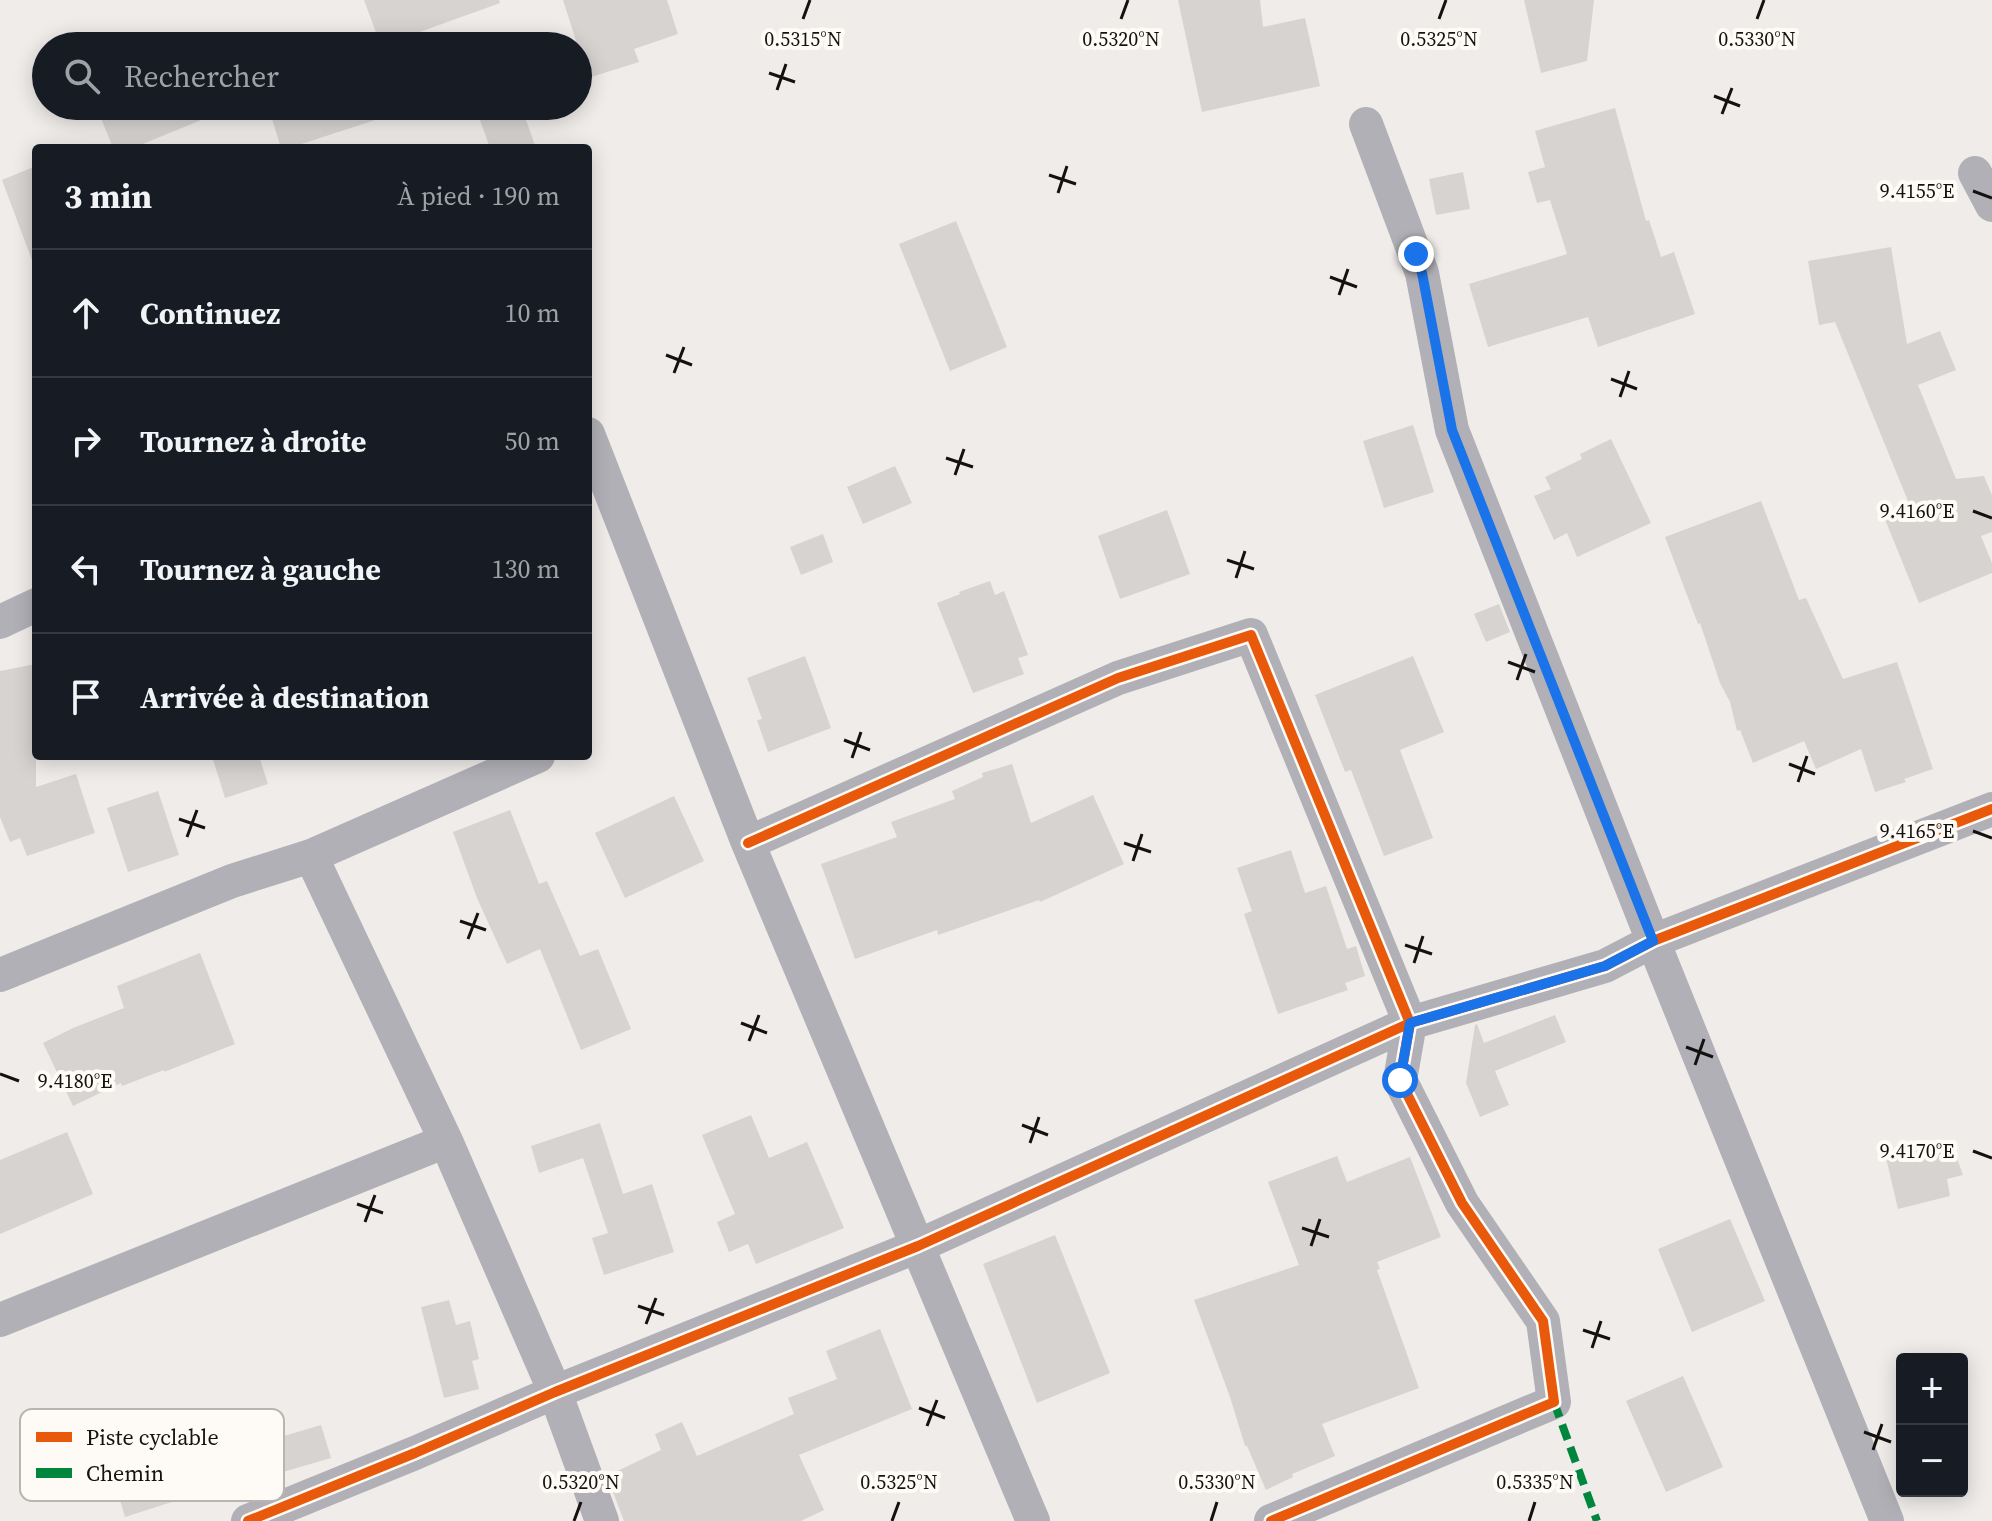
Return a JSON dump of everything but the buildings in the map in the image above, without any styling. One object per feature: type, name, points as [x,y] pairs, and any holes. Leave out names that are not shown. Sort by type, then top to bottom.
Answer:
[{"type":"street","points":[[1366,124],[1422,273],[1452,430],[1653,941],[1887,1521]]},
{"type":"street","points":[[1975,173],[1992,205]]},
{"type":"street","points":[[592,444],[748,843],[1033,1521]]},
{"type":"street","points":[[0,622],[32,607]]},
{"type":"street","points":[[748,843],[1118,678],[1251,635],[1410,1023],[1400,1080],[1462,1203],[1543,1321],[1554,1402],[1271,1521]]},
{"type":"street","points":[[0,975],[232,881],[311,856],[529,760]]},
{"type":"street","points":[[248,1521],[555,1392],[918,1246],[1410,1023],[1605,966],[1653,941],[1992,809]]},
{"type":"street","points":[[311,856],[446,1141],[555,1392],[602,1521]]},
{"type":"street","points":[[0,1320],[446,1141]]},
{"type":"marked path","points":[[1554,1402],[1597,1521]]},
{"type":"cycle path","points":[[748,843],[1118,678],[1251,635],[1410,1023],[1400,1080],[1462,1203],[1543,1321],[1554,1402],[1271,1521]]},
{"type":"cycle path","points":[[248,1521],[555,1392],[918,1246],[1410,1023],[1605,966],[1653,941],[1992,809]]},
{"type":"route","points":[[1400,1080],[1410,1023],[1605,966],[1653,941],[1452,430],[1416,254]]}]
